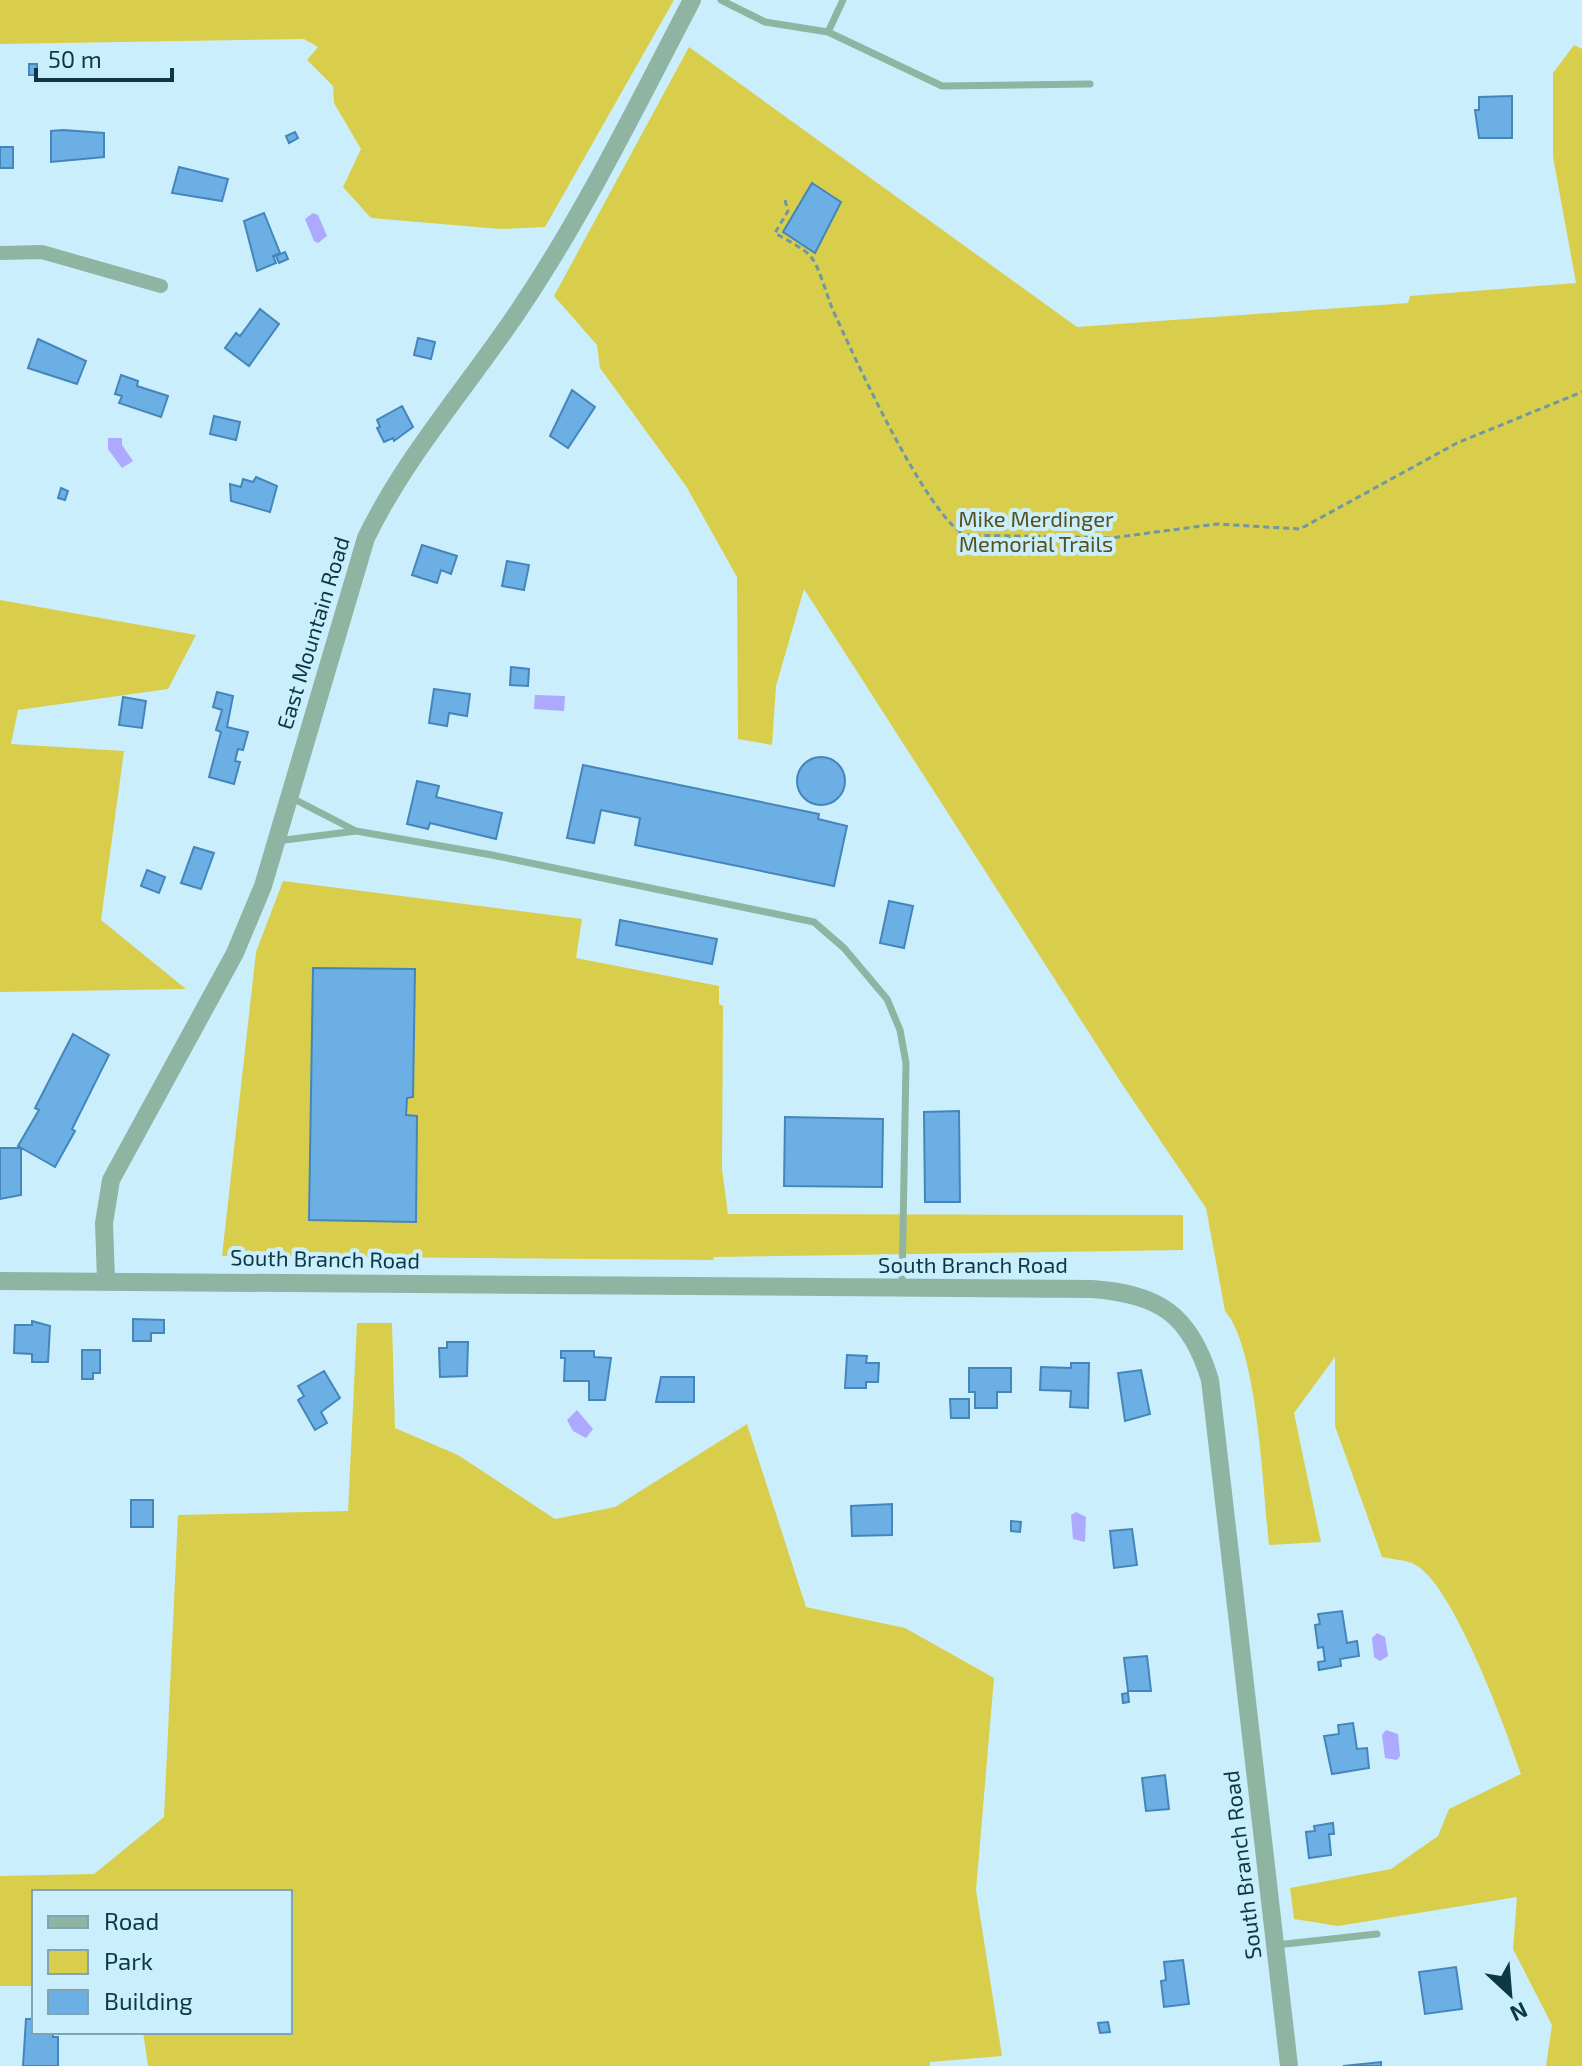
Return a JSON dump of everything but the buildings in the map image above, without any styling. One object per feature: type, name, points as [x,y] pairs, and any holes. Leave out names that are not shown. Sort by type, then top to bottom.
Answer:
[{"type":"street","name":"East Mountain Road","points":[[106,1280],[104,1223],[111,1180],[235,953],[263,886],[348,589],[383,503],[542,274],[692,0]]},
{"type":"street","points":[[0,253],[42,252],[161,286]]},
{"type":"street","name":"South Branch Road","points":[[0,1281],[1126,1292],[1147,1297],[1169,1311],[1196,1342],[1210,1380],[1289,2066]]},
{"type":"lane","points":[[721,0],[765,22],[828,32],[942,86],[1090,84]]},
{"type":"lane","points":[[828,32],[843,0]]},
{"type":"lane","points":[[289,796],[356,831]]},
{"type":"lane","points":[[276,841],[356,831],[492,855],[814,922],[869,974],[887,999],[900,1030],[906,1063],[902,1289]]},
{"type":"lane","points":[[1275,1945],[1377,1934]]},
{"type":"path","points":[[785,200],[788,211],[775,233],[812,257],[847,341],[902,448],[947,520],[956,531],[966,535],[1018,539],[1111,538],[1217,524],[1300,529],[1457,443],[1582,392]]},
{"type":"green space","points":[[0,0],[674,0],[545,227],[500,229],[371,218],[343,187],[361,149],[334,103],[333,86],[307,60],[318,47],[304,39],[0,44]]},
{"type":"green space","name":"Mike Merdinger Memorial Trails","points":[[1574,45],[1582,49],[1582,2066],[1546,2066],[1552,2025],[1513,1949],[1517,1897],[1338,1926],[1294,1919],[1290,1888],[1391,1869],[1438,1836],[1449,1809],[1521,1774],[1476,1659],[1444,1597],[1428,1575],[1412,1563],[1382,1557],[1335,1426],[1335,1357],[1294,1413],[1321,1542],[1269,1545],[1252,1388],[1236,1330],[1225,1311],[1206,1208],[1120,1081],[804,589],[776,686],[772,745],[738,739],[737,577],[686,486],[600,368],[597,345],[554,296],[689,47],[1077,327],[1408,303],[1410,296],[1576,283],[1553,157],[1553,73]]},
{"type":"green space","points":[[0,600],[196,635],[168,689],[18,710],[11,744],[124,751],[101,920],[186,989],[0,992]]},
{"type":"green space","points":[[283,881],[582,919],[576,958],[719,986],[719,1004],[723,1006],[722,1169],[728,1214],[1183,1215],[1183,1250],[714,1257],[713,1260],[222,1256],[256,952]]},
{"type":"green space","points":[[357,1323],[392,1323],[395,1428],[458,1455],[555,1519],[615,1507],[747,1424],[806,1607],[905,1628],[994,1678],[976,1890],[1002,2056],[930,2062],[930,2066],[148,2066],[143,2034],[292,2034],[292,1890],[32,1890],[32,1986],[0,1986],[0,1876],[94,1874],[164,1817],[178,1515],[348,1511]]},
{"type":"shaded area","points":[[313,213],[318,215],[327,236],[318,243],[314,241],[305,219]]},
{"type":"shaded area","points":[[108,438],[122,438],[122,445],[133,461],[122,468],[108,449]]},
{"type":"shaded area","points":[[535,695],[565,696],[564,711],[534,709]]},
{"type":"shaded area","points":[[577,1410],[593,1429],[586,1438],[573,1431],[567,1420]]},
{"type":"shaded area","points":[[1076,1512],[1086,1517],[1085,1542],[1073,1539],[1071,1515]]},
{"type":"shaded area","points":[[1377,1633],[1385,1637],[1388,1656],[1380,1661],[1374,1657],[1372,1638]]},
{"type":"shaded area","points":[[1386,1730],[1398,1734],[1400,1756],[1397,1760],[1385,1758],[1382,1735]]}]
